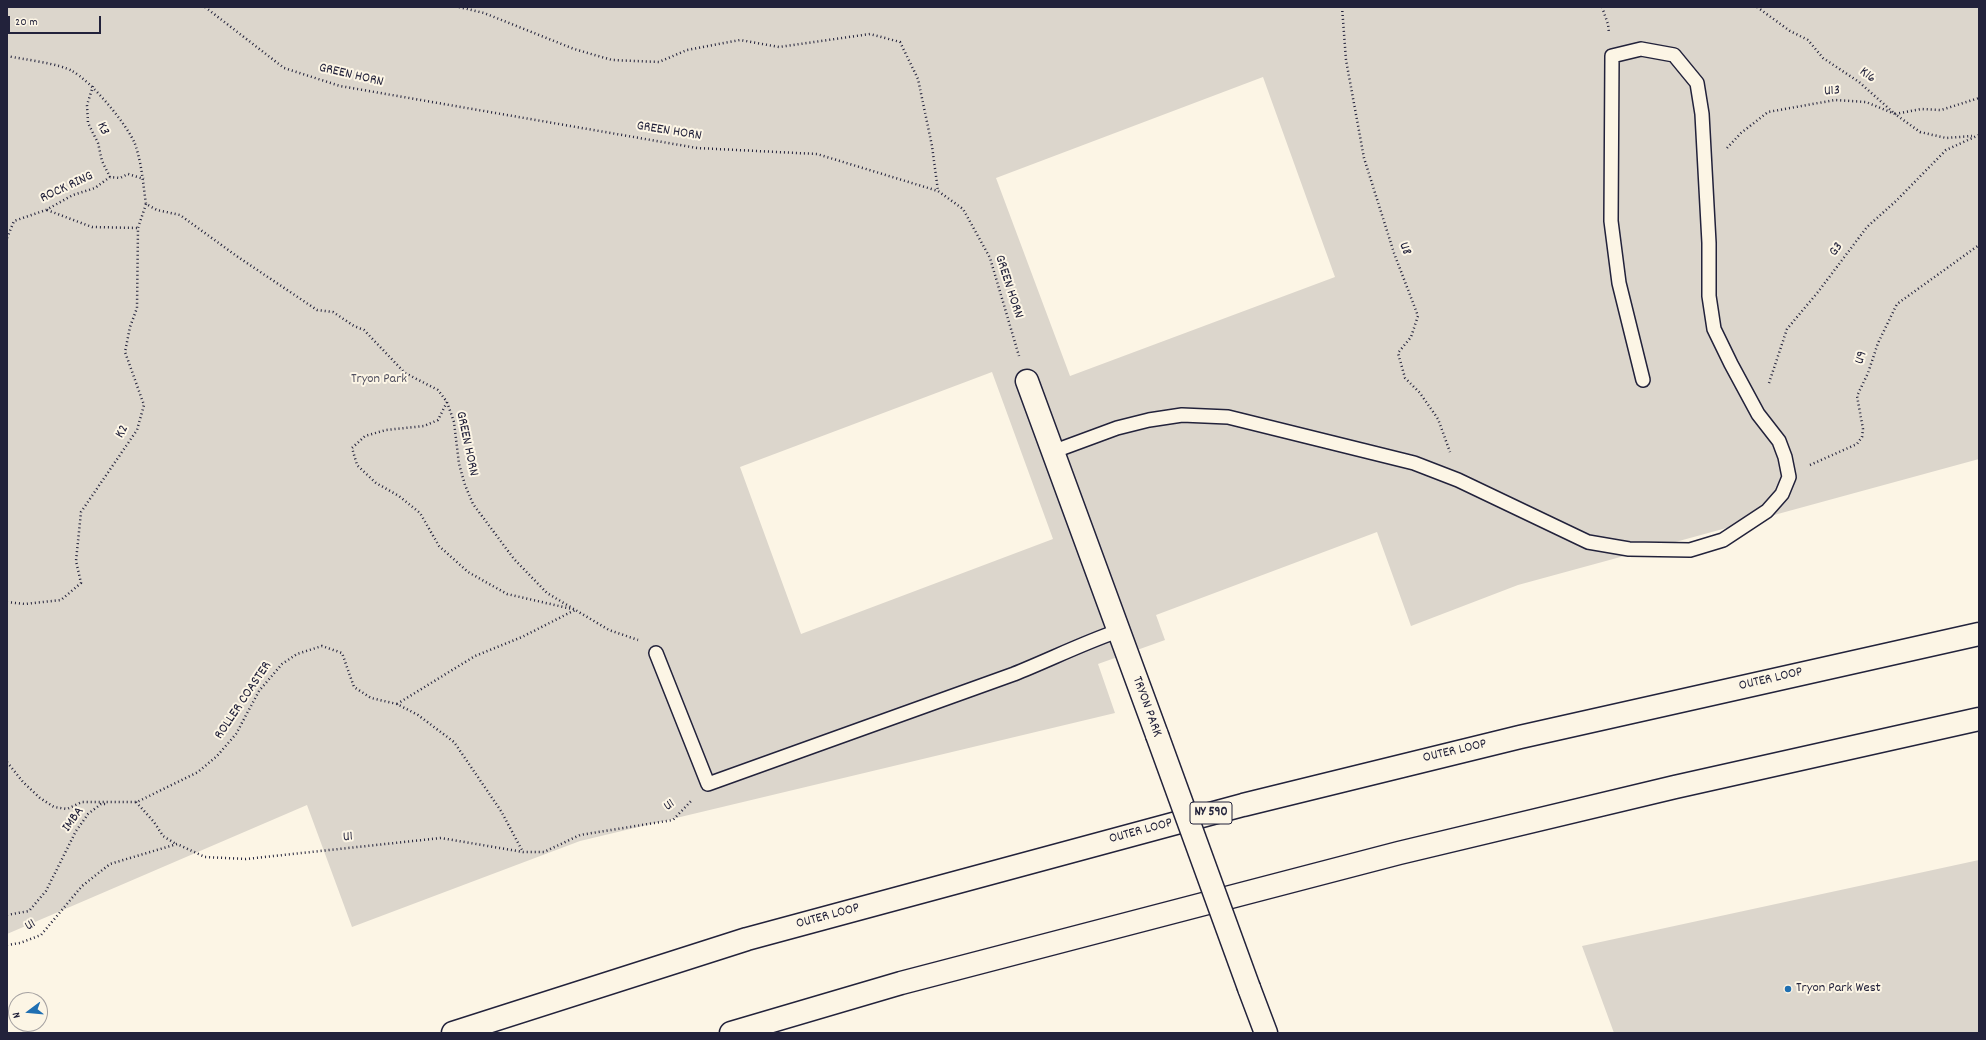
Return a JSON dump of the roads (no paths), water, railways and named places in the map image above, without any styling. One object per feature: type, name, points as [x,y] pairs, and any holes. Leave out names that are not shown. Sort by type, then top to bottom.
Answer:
[{"type":"main road","name":"TRYON PARK","points":[[1027,381],[1266,1033]]},
{"type":"main road","name":"OUTER LOOP","points":[[453,1033],[747,939],[1243,804],[1520,737],[1979,634]]},
{"type":"main road","points":[[731,1033],[894,985],[1399,853],[1675,787],[1979,719]]},
{"type":"lane","points":[[1052,452],[1116,428],[1149,420],[1182,415],[1228,417],[1388,455],[1414,463],[1458,480],[1588,542],[1629,549],[1690,550],[1723,540],[1767,511],[1782,494],[1789,477],[1785,457],[1779,442],[1758,414],[1714,329],[1709,296],[1709,243],[1702,114],[1697,83],[1674,56],[1641,49],[1612,56],[1611,221],[1619,283],[1643,380]]},
{"type":"lane","points":[[656,654],[708,784],[1014,674],[1058,656],[1086,642],[1118,631]]},
{"type":"place","name":"Tryon Park West","points":[[1788,989]]},
{"type":"park label","name":"Tryon Park","points":[[379,380]]}]
